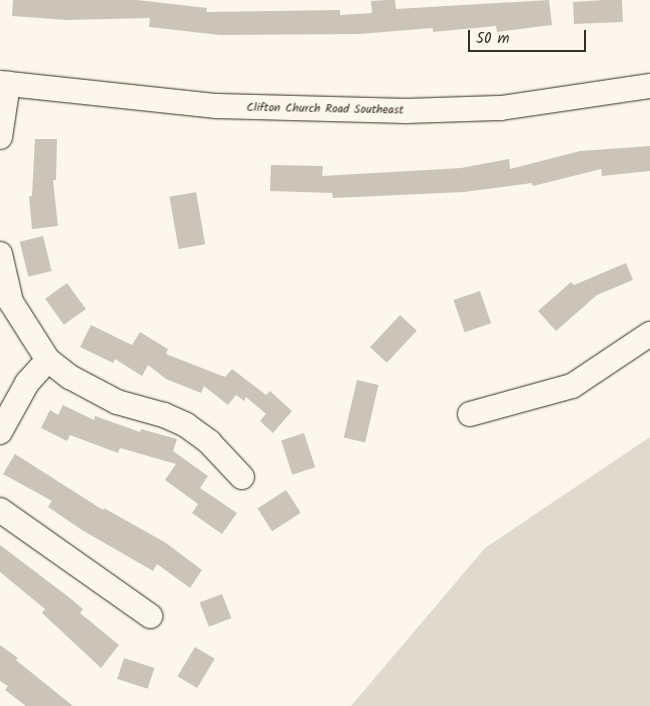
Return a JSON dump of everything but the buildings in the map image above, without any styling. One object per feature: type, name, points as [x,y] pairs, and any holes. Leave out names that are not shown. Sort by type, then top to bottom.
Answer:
[{"type":"street","name":"Clifton Church Road Southeast","points":[[4,83],[218,106],[396,111],[501,108],[650,86]]},
{"type":"street","points":[[0,137],[4,83]]},
{"type":"street","points":[[0,254],[11,302],[48,360],[117,402],[164,415],[186,425],[209,442],[242,477]]},
{"type":"street","points":[[470,414],[572,386],[650,334]]},
{"type":"street","points":[[0,432],[27,383],[48,360]]},
{"type":"street","points":[[0,510],[150,616]]},
{"type":"shaded area","points":[[650,437],[650,706],[351,706],[485,548]]}]
